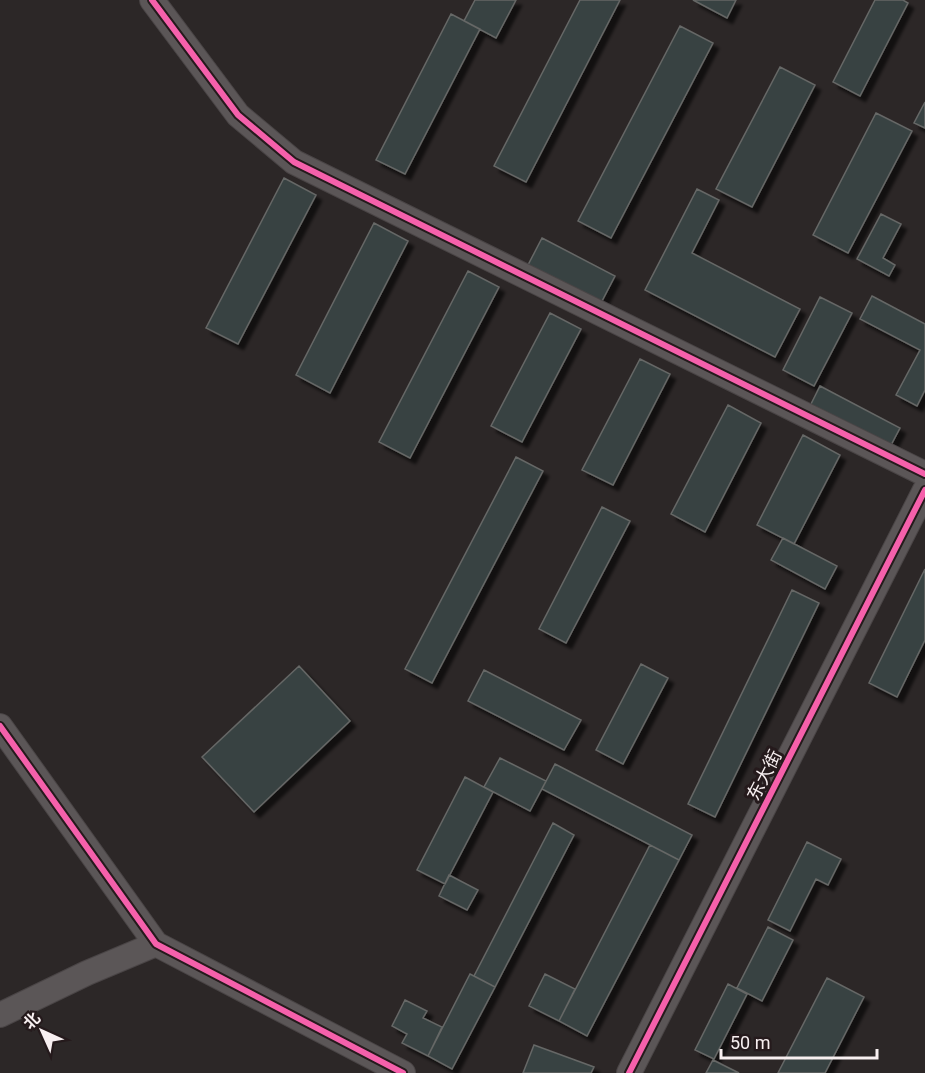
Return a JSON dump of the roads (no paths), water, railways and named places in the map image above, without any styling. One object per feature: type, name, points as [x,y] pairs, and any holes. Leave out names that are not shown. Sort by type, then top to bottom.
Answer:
[{"type":"street","points":[[152,0],[238,116],[294,162],[925,474]]},
{"type":"street","name":"东大街","points":[[629,1073],[920,514],[925,490]]},
{"type":"street","points":[[0,726],[156,944],[403,1073]]},
{"type":"street","points":[[0,1015],[87,973],[156,944]]}]
